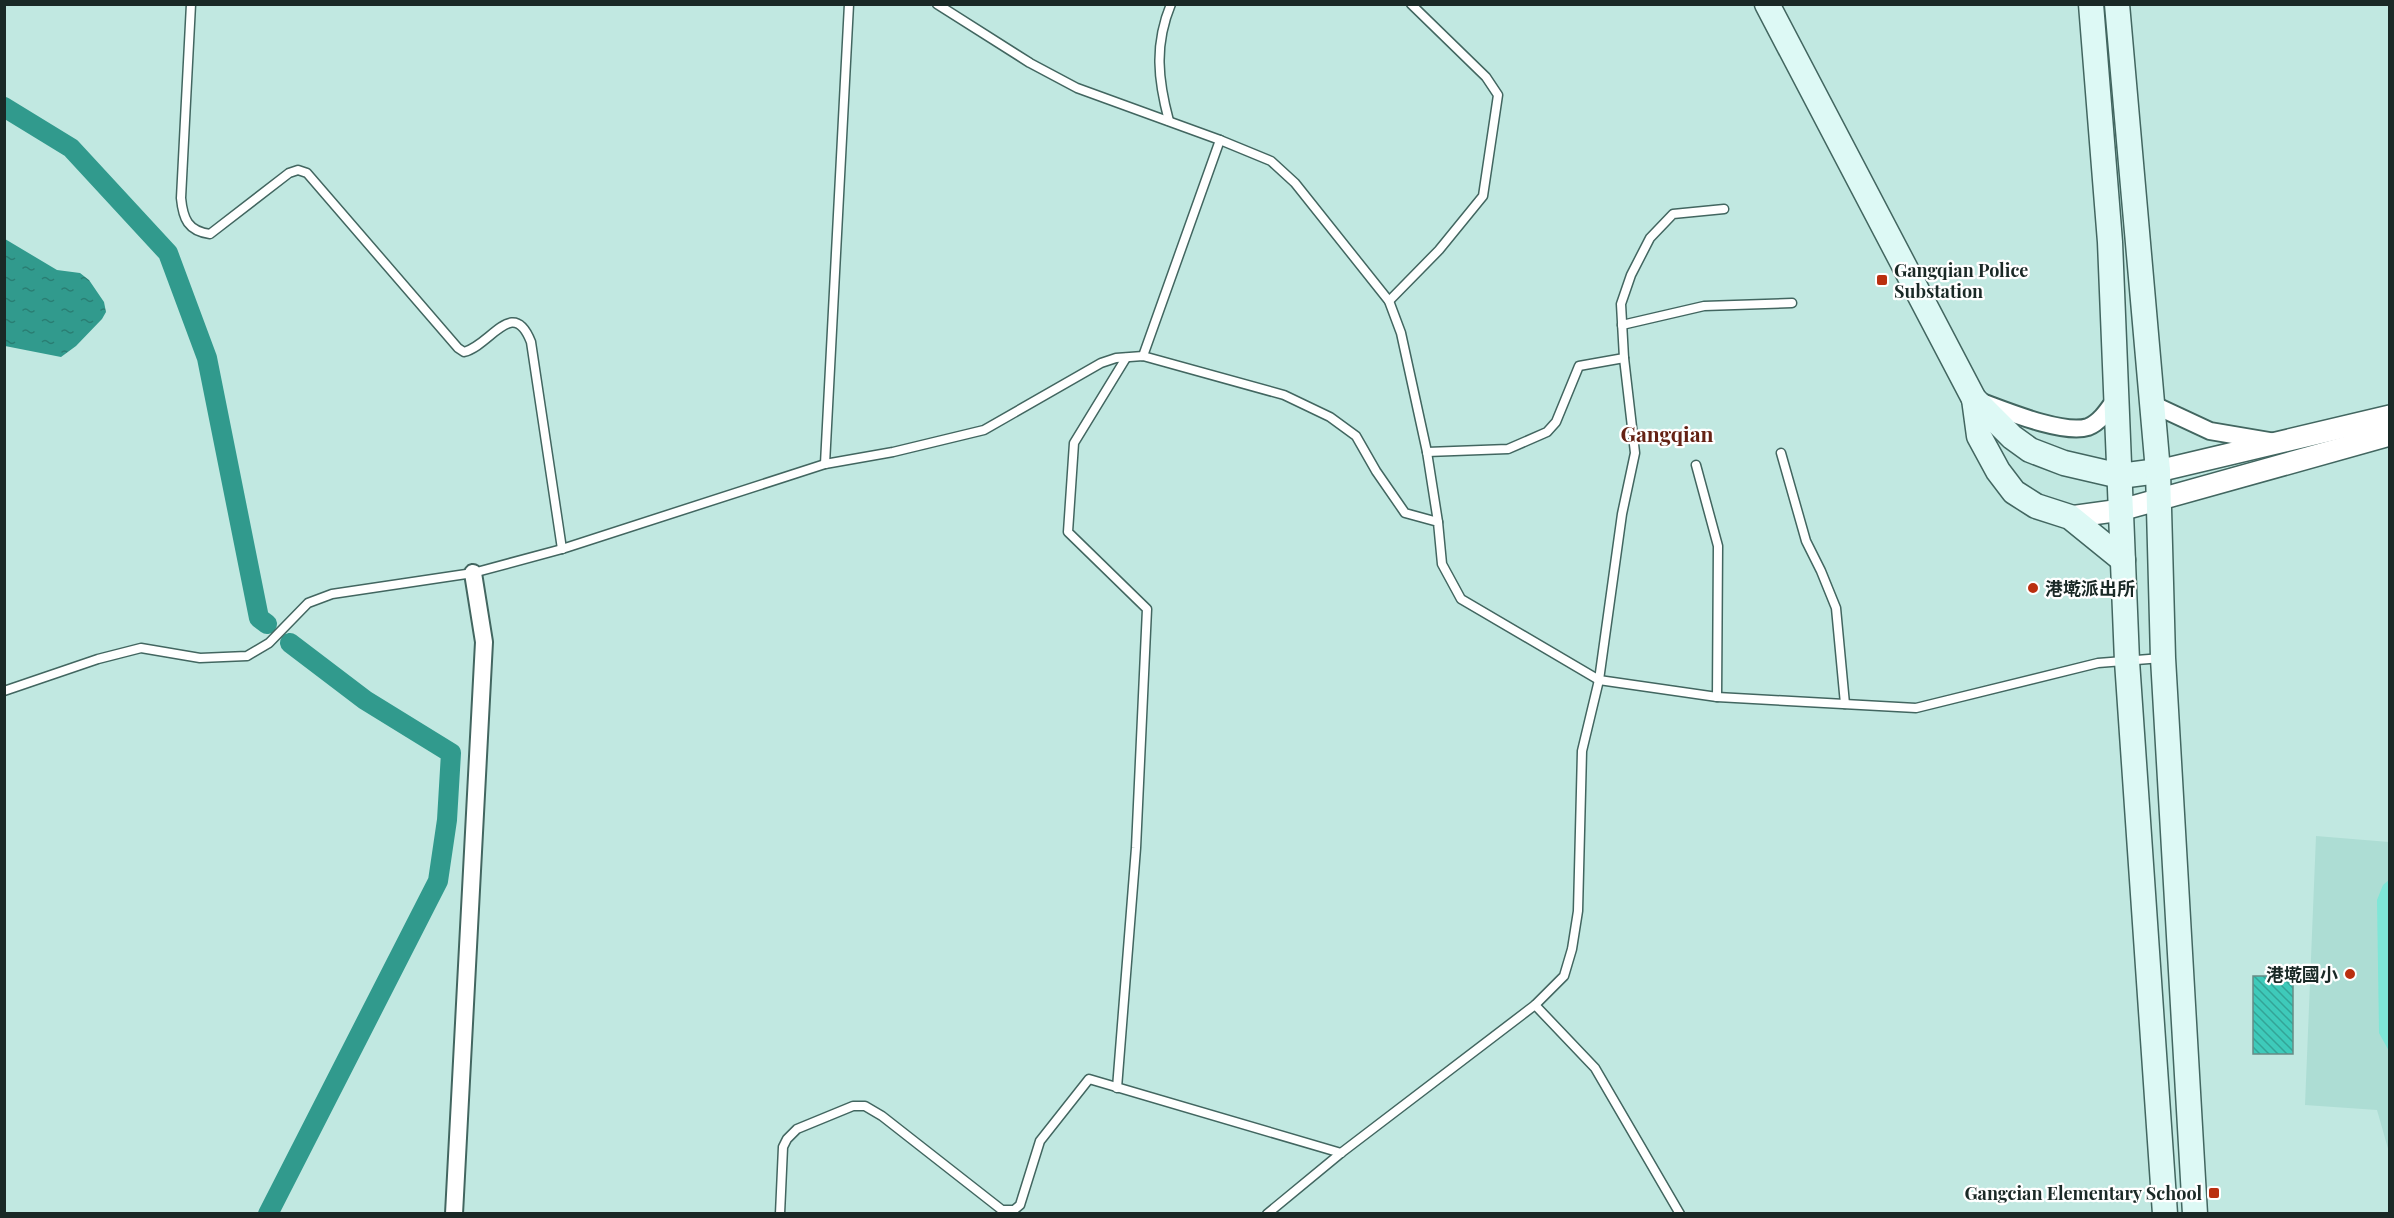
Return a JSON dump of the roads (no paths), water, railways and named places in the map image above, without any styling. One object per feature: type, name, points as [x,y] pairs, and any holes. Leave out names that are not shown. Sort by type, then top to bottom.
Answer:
[{"type":"main road","points":[[1767,4],[1974,399],[2012,437],[2030,450],[2064,463],[2120,476],[2158,471]]},
{"type":"main road","points":[[2091,4],[2110,242],[2127,661],[2165,1214]]},
{"type":"main road","points":[[2117,4],[2158,471],[2163,658],[2195,1214]]},
{"type":"main road","points":[[1974,399],[1979,436],[1998,471],[2014,492],[2036,506],[2070,516],[2123,560]]},
{"type":"main road","points":[[2157,1077],[2187,1075]]},
{"type":"street","points":[[1974,399],[2061,427],[2087,427],[2102,418],[2117,397]]},
{"type":"street","points":[[2152,404],[2210,430],[2278,443]]},
{"type":"street","points":[[2158,471],[2390,416]]},
{"type":"street","points":[[2070,516],[2121,510],[2158,501],[2390,435]]},
{"type":"street","points":[[454,1214],[484,642],[473,573]]},
{"type":"lane","points":[[191,4],[181,198],[182,209],[189,224],[197,232],[210,234],[289,173],[298,170],[307,173],[458,348],[464,352],[473,349],[505,323],[516,322],[525,327],[531,342],[562,549]]},
{"type":"lane","points":[[825,464],[849,4]]},
{"type":"lane","points":[[937,4],[1030,63],[1077,88],[1271,161],[1295,183],[1389,301],[1401,333],[1427,452],[1442,564],[1461,599],[1599,680],[1717,697],[1916,708],[2098,663],[2163,658]]},
{"type":"lane","points":[[1169,121],[1160,89],[1159,46],[1171,4]]},
{"type":"lane","points":[[1389,301],[1438,250],[1483,196],[1498,95],[1486,77],[1411,4]]},
{"type":"lane","points":[[1143,356],[1220,140]]},
{"type":"lane","points":[[1268,1214],[1341,1153],[1535,1005],[1564,976],[1572,950],[1578,911],[1582,752],[1599,680],[1622,514],[1635,453],[1624,358],[1621,304],[1631,274],[1650,238],[1673,214],[1724,209]]},
{"type":"lane","points":[[1622,325],[1704,306],[1792,303]]},
{"type":"lane","points":[[4,691],[98,658],[141,648],[200,658],[247,656],[269,643],[308,603],[332,594],[473,573],[562,549],[825,464],[893,452],[984,430],[1101,363],[1116,358],[1143,356],[1284,395],[1330,417],[1356,436],[1376,471],[1405,513],[1438,522]]},
{"type":"lane","points":[[1117,1088],[1136,848],[1147,609],[1068,532],[1074,443],[1126,358]]},
{"type":"lane","points":[[1427,452],[1508,449],[1547,432],[1556,422],[1579,366],[1624,358]]},
{"type":"lane","points":[[1781,453],[1806,541],[1836,608],[1845,704]]},
{"type":"lane","points":[[1696,465],[1718,546],[1717,697]]},
{"type":"lane","points":[[1535,1005],[1594,1068],[1680,1214]]},
{"type":"lane","points":[[780,1214],[783,1147],[787,1139],[797,1129],[853,1106],[865,1106],[882,1116],[1002,1210],[1014,1210],[1020,1205],[1026,1192],[1040,1141],[1089,1079],[1341,1153]]},
{"type":"water","points":[[5,239],[57,270],[80,273],[89,280],[104,302],[106,312],[102,319],[76,346],[61,357],[5,346]]},
{"type":"waterway","points":[[4,107],[71,148],[168,253],[207,358],[259,618],[267,624]]},
{"type":"waterway","points":[[268,1214],[438,881],[447,820],[451,753],[365,700],[290,643]]},
{"type":"place","name":"Gangqian Police Substation","points":[[1882,280]]},
{"type":"place","name":"港墘派出所","points":[[2033,588]]},
{"type":"place","name":"港墘國小","points":[[2350,974]]},
{"type":"place","name":"Gangcian Elementary School","points":[[2214,1193]]},
{"type":"district","name":"Gangqian","points":[[1667,433]]}]
